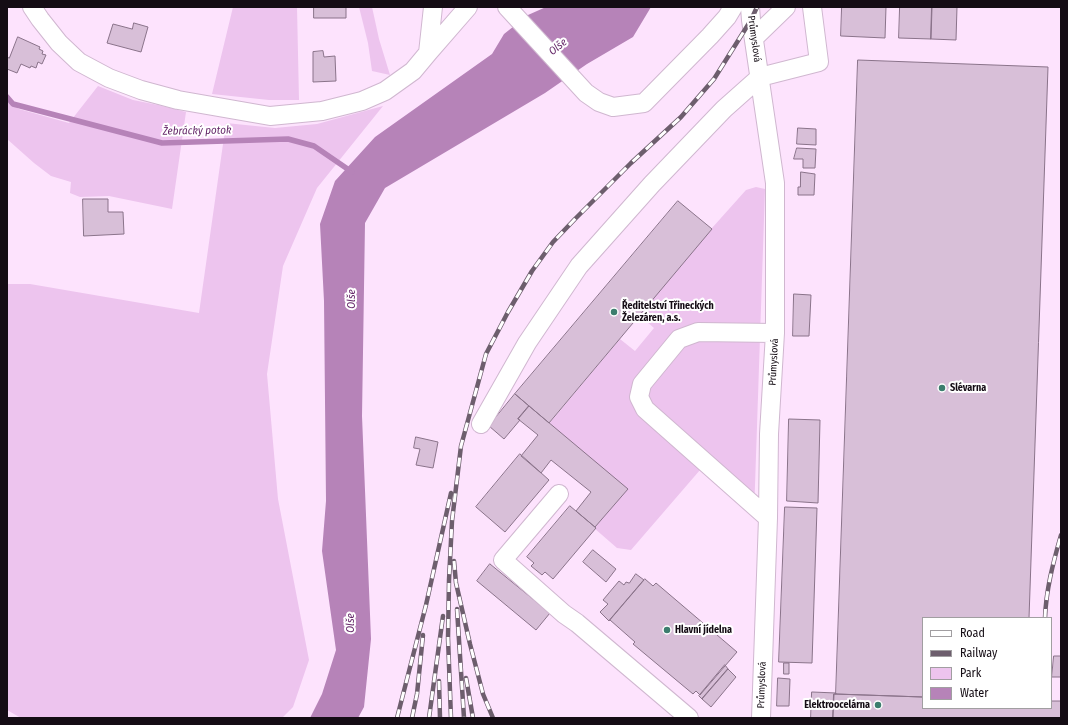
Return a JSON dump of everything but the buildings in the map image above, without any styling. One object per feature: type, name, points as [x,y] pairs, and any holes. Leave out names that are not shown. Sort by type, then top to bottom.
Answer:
[{"type":"street","points":[[32,7],[59,43],[79,62],[109,78],[141,90],[178,100],[270,116],[322,111],[362,101],[385,91],[413,71],[466,9]]},
{"type":"street","points":[[428,52],[433,7]]},
{"type":"street","points":[[507,7],[586,93],[599,102],[613,107],[644,103],[710,36],[727,17],[733,7]]},
{"type":"street","name":"Průmyslová","points":[[750,7],[776,183],[775,333],[769,434],[768,518],[761,718]]},
{"type":"street","points":[[754,38],[786,7]]},
{"type":"street","points":[[481,424],[527,343],[579,266],[652,184],[724,109],[760,77],[819,62],[812,7]]},
{"type":"street","points":[[768,518],[644,409],[639,396],[642,384],[679,339],[698,332],[775,333]]},
{"type":"street","points":[[559,494],[502,560],[564,614],[689,718]]},
{"type":"green space","points":[[233,7],[297,7],[299,100],[269,100],[212,94]]},
{"type":"green space","points":[[359,7],[372,7],[379,39],[390,75],[372,71],[368,43]]},
{"type":"green space","points":[[98,86],[133,100],[186,112],[172,209],[109,196],[80,197],[70,193],[71,182],[51,176],[7,139],[7,102],[19,109],[69,123]]},
{"type":"green space","points":[[383,106],[317,188],[283,266],[267,374],[278,499],[309,660],[293,707],[282,718],[21,718],[7,710],[7,284],[30,284],[199,313],[226,123],[275,128],[317,124]]},
{"type":"green space","points":[[756,187],[765,189],[754,515],[700,470],[631,550],[617,548],[594,528],[626,490],[548,425],[620,339],[635,351],[654,328],[639,315],[746,190]]},
{"type":"water","name":"Olše","points":[[546,7],[651,7],[633,37],[587,64],[545,93],[385,188],[365,223],[362,416],[371,639],[364,707],[358,718],[310,718],[322,694],[336,650],[322,551],[326,501],[324,301],[320,224],[335,181],[375,137],[492,54],[504,34],[528,15]]},
{"type":"waterway","name":"Žebrácký potok","points":[[7,97],[13,104],[162,143],[288,139],[314,146],[352,172]]},
{"type":"railway","points":[[451,718],[448,638],[452,521],[461,446],[486,354],[532,271],[553,242],[631,163],[681,117],[714,79],[751,20],[757,7]]},
{"type":"railway","points":[[397,718],[426,605],[451,493]]},
{"type":"railway","points":[[1045,617],[1050,576],[1061,535]]},
{"type":"railway","points":[[454,561],[456,583],[470,644],[483,694],[493,718]]},
{"type":"railway","points":[[457,609],[464,718]]},
{"type":"railway","points":[[429,718],[443,616]]},
{"type":"railway","points":[[412,718],[417,694],[423,635]]},
{"type":"railway","points":[[466,678],[473,718]]},
{"type":"railway","points":[[439,681],[440,718]]},
{"type":"place","name":"Ředitelství Třineckých Železáren, a.s.","points":[[614,312]]},
{"type":"place","name":"Slévarna","points":[[942,388]]},
{"type":"place","name":"Hlavní jídelna","points":[[667,630]]},
{"type":"place","name":"Elektroocelárna","points":[[878,705]]}]
